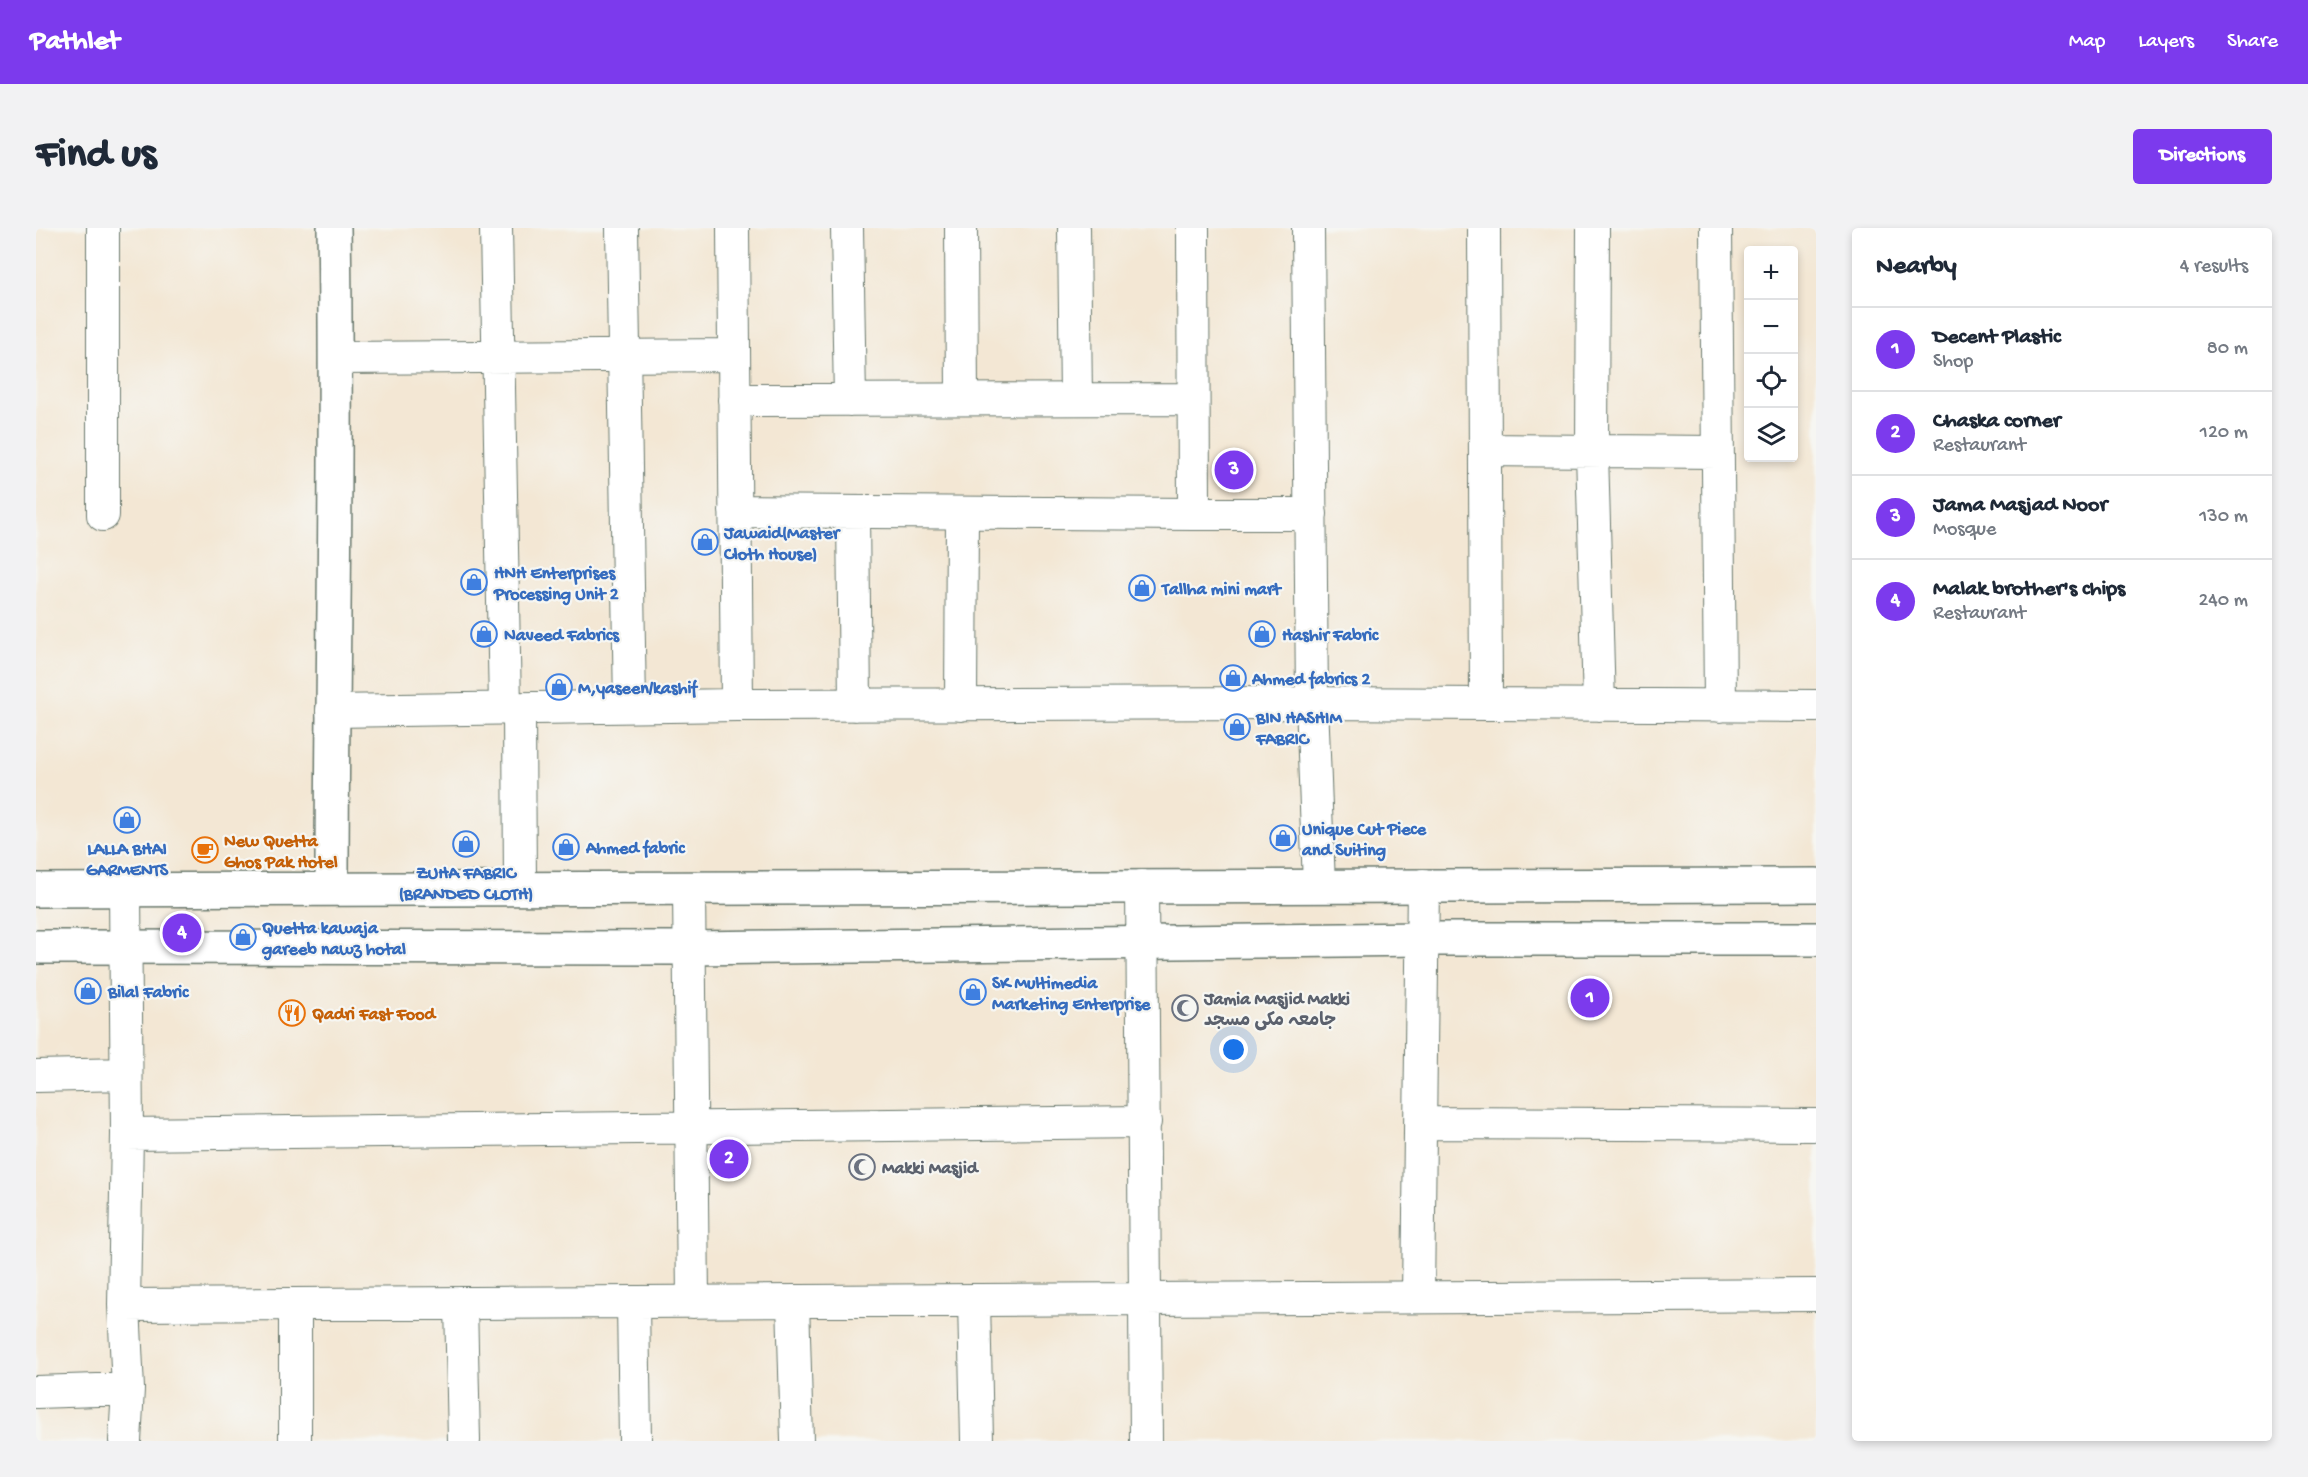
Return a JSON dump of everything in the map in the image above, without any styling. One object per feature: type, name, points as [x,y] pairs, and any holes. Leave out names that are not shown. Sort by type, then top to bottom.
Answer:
[{"type":"street","points":[[103,228],[103,515]]},
{"type":"street","points":[[332,890],[336,358],[334,228]]},
{"type":"street","points":[[496,228],[498,356],[520,888]]},
{"type":"street","points":[[622,228],[630,706]]},
{"type":"street","points":[[733,228],[737,705]]},
{"type":"street","points":[[847,228],[850,399]]},
{"type":"street","points":[[961,228],[962,399]]},
{"type":"street","points":[[1074,228],[1076,399]]},
{"type":"street","points":[[1192,228],[1194,514]]},
{"type":"street","points":[[1308,228],[1312,703],[1319,885]]},
{"type":"street","points":[[1484,228],[1486,704]]},
{"type":"street","points":[[1593,228],[1593,452],[1599,705]]},
{"type":"street","points":[[1716,228],[1720,706]]},
{"type":"street","points":[[336,358],[734,355]]},
{"type":"street","points":[[734,400],[1193,399]]},
{"type":"street","points":[[1485,450],[1717,452]]},
{"type":"street","points":[[735,511],[1311,514]]},
{"type":"street","points":[[853,512],[855,705]]},
{"type":"street","points":[[961,705],[962,513]]},
{"type":"street","points":[[332,711],[737,705],[1312,703],[1816,706]]},
{"type":"street","points":[[1418,1297],[1423,885]]},
{"type":"street","points":[[36,890],[1816,885]]},
{"type":"street","points":[[1142,886],[1146,1441]]},
{"type":"street","points":[[689,888],[693,1302]]},
{"type":"street","points":[[125,890],[127,1134],[124,1305],[128,1389],[125,1441]]},
{"type":"street","points":[[36,947],[690,948],[1423,939],[1816,939]]},
{"type":"street","points":[[36,1076],[126,1074]]},
{"type":"street","points":[[127,1134],[1145,1122]]},
{"type":"street","points":[[1421,1123],[1816,1125]]},
{"type":"street","points":[[124,1305],[1816,1295]]},
{"type":"street","points":[[974,1300],[977,1441]]},
{"type":"street","points":[[793,1301],[797,1441]]},
{"type":"street","points":[[633,1302],[636,1441]]},
{"type":"street","points":[[461,1303],[464,1441]]},
{"type":"street","points":[[295,1304],[295,1441]]},
{"type":"street","points":[[36,1392],[128,1389]]},
{"type":"place","name":"Jama Masjad Noor","points":[[1234,470]]},
{"type":"place","name":"Jawaid(Master Cloth House)","points":[[705,542]]},
{"type":"place","name":"HNH Enterprises Processing Unit 2","points":[[474,582]]},
{"type":"place","name":"Tallha mini mart","points":[[1142,588]]},
{"type":"place","name":"Naveed Fabrics","points":[[484,634]]},
{"type":"place","name":"Hashir Fabric","points":[[1262,634]]},
{"type":"place","name":"Ahmed fabrics 2","points":[[1233,678]]},
{"type":"place","name":"M,yaseen/kashif","points":[[559,687]]},
{"type":"place","name":"BIN HASHIM FABRIC","points":[[1237,727]]},
{"type":"place","name":"LALLA BHAI GARMENTS","points":[[127,820]]},
{"type":"place","name":"Unique Cut Piece and Suiting","points":[[1283,838]]},
{"type":"place","name":"ZUHA FABRIC (BRANDED CLOTH)","points":[[466,844]]},
{"type":"place","name":"Ahmed fabric","points":[[566,847]]},
{"type":"place","name":"New Quetta Ghos Pak Hotel","points":[[205,850]]},
{"type":"place","name":"Malak brother's chips","points":[[182,933]]},
{"type":"place","name":"Quetta kawaja gareeb nawz hotal","points":[[243,937]]},
{"type":"place","name":"Bilal Fabric","points":[[88,991]]},
{"type":"place","name":"SK Multimedia Marketing Enterprise","points":[[973,992]]},
{"type":"place","name":"Decent Plastic","points":[[1590,998]]},
{"type":"place","name":"Jamia Masjid Makki جامعہ مکی مسجد","points":[[1185,1008]]},
{"type":"place","name":"Qadri Fast Food","points":[[292,1013]]},
{"type":"place","name":"Chaska corner","points":[[729,1159]]},
{"type":"place","name":"Makki Masjid","points":[[862,1167]]}]
